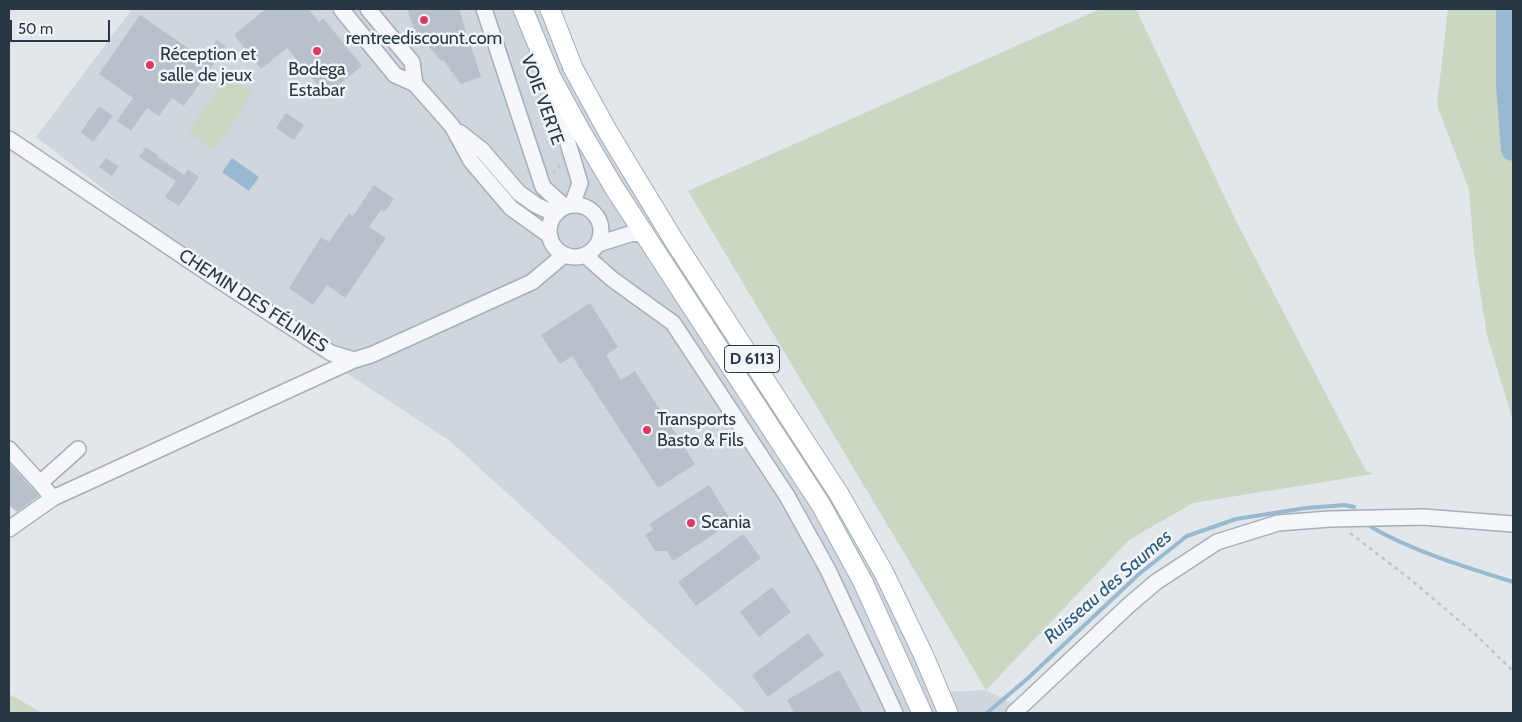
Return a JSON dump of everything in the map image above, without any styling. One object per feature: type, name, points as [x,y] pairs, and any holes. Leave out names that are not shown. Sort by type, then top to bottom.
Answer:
[{"type":"main road","name":"D 6113","points":[[523,9],[551,77],[615,189],[821,505],[864,582],[922,713]]},
{"type":"main road","name":"D 6113","points":[[550,9],[573,68],[608,132],[673,239],[839,494],[884,573],[923,654],[948,713]]},
{"type":"street","points":[[341,9],[396,75],[415,84],[452,126],[482,150],[519,193],[536,205],[564,209],[581,206],[596,215],[602,229],[598,244],[585,255],[574,257],[564,254],[555,247],[550,236],[550,224],[564,209],[580,183],[558,110],[551,77]]},
{"type":"street","points":[[368,9],[412,62],[415,84]]},
{"type":"street","points":[[484,9],[543,187],[564,209]]},
{"type":"street","points":[[452,126],[471,161],[511,208],[550,236]]},
{"type":"street","name":"CHEMIN DES FÉLINES","points":[[9,139],[208,273],[331,352],[354,360]]},
{"type":"street","points":[[598,244],[632,234],[646,235]]},
{"type":"street","points":[[9,529],[53,498],[354,360],[372,355],[532,282],[564,254]]},
{"type":"street","points":[[585,255],[612,279],[673,323],[787,496],[828,570],[895,713]]},
{"type":"street","points":[[9,449],[53,498]]},
{"type":"street","points":[[40,483],[78,449]]},
{"type":"street","points":[[1014,713],[1156,582],[1217,542],[1278,524],[1330,519],[1423,517],[1513,524]]},
{"type":"path","name":"VOIE VERTE","points":[[543,187],[563,161]]},
{"type":"path","points":[[1330,519],[1410,579],[1476,635],[1513,671]]},
{"type":"shaded area","points":[[132,9],[538,9],[944,692],[986,690],[1031,713],[747,713],[450,441],[322,357],[36,137]]},
{"type":"green space","points":[[1100,9],[1136,9],[1235,219],[1366,471],[1373,474],[1193,503],[1129,540],[986,690],[688,191]]},
{"type":"green space","points":[[1448,9],[1513,9],[1513,421],[1487,335],[1474,253],[1469,189],[1437,105]]},
{"type":"green space","points":[[227,75],[253,92],[215,150],[188,132]]},
{"type":"green space","points":[[9,694],[42,713],[10,713]]},
{"type":"water","points":[[232,158],[259,177],[249,191],[222,172]]},
{"type":"building","points":[[266,9],[309,9],[319,22],[323,18],[362,66],[326,95],[287,48],[261,69],[234,35]]},
{"type":"building","points":[[407,9],[459,9],[481,77],[461,84],[443,60],[441,61],[414,29]]},
{"type":"building","name":"Réception et salle de jeux","points":[[140,15],[204,59],[216,40],[226,46],[184,106],[172,98],[159,116],[147,108],[131,131],[117,121],[133,98],[99,74]]},
{"type":"building","points":[[99,106],[113,116],[93,142],[81,132]]},
{"type":"building","points":[[286,113],[304,125],[294,140],[276,128]]},
{"type":"building","points":[[146,147],[184,175],[188,169],[199,177],[179,206],[165,197],[176,181],[139,157]]},
{"type":"building","points":[[106,158],[119,166],[112,176],[99,167]]},
{"type":"building","points":[[374,185],[394,199],[385,212],[381,210],[369,227],[386,238],[345,298],[327,285],[313,305],[289,288],[321,237],[329,242],[349,213],[353,216]]},
{"type":"building","points":[[590,303],[618,347],[606,355],[621,380],[635,371],[695,464],[658,488],[572,356],[560,364],[541,335]]},
{"type":"building","points":[[9,463],[39,496],[17,512],[9,505]]},
{"type":"building","name":"Scania","points":[[709,485],[732,522],[673,561],[667,551],[655,551],[645,535],[653,530],[649,524]]},
{"type":"building","points":[[743,534],[761,558],[696,606],[678,582]]},
{"type":"building","points":[[772,587],[791,612],[759,637],[740,612]]},
{"type":"building","points":[[808,633],[824,655],[768,697],[752,675]]},
{"type":"building","points":[[839,670],[863,713],[794,713],[787,700]]},
{"type":"waterway","points":[[1508,9],[1508,86],[1513,149]]},
{"type":"waterway","name":"Ruisseau des Saumes","points":[[987,713],[1027,679],[1139,574],[1187,536],[1236,519],[1306,508],[1345,505],[1354,507]]},
{"type":"waterway","name":"Ruisseau des Saumes","points":[[1371,527],[1405,544],[1459,565],[1513,582]]},
{"type":"place","name":"rentreediscount.com","points":[[424,20]]},
{"type":"place","name":"Bodega Estabar","points":[[317,51]]},
{"type":"place","name":"Réception et salle de jeux","points":[[150,65]]},
{"type":"place","name":"Transports Basto & Fils","points":[[647,430]]},
{"type":"place","name":"Scania","points":[[691,523]]}]
